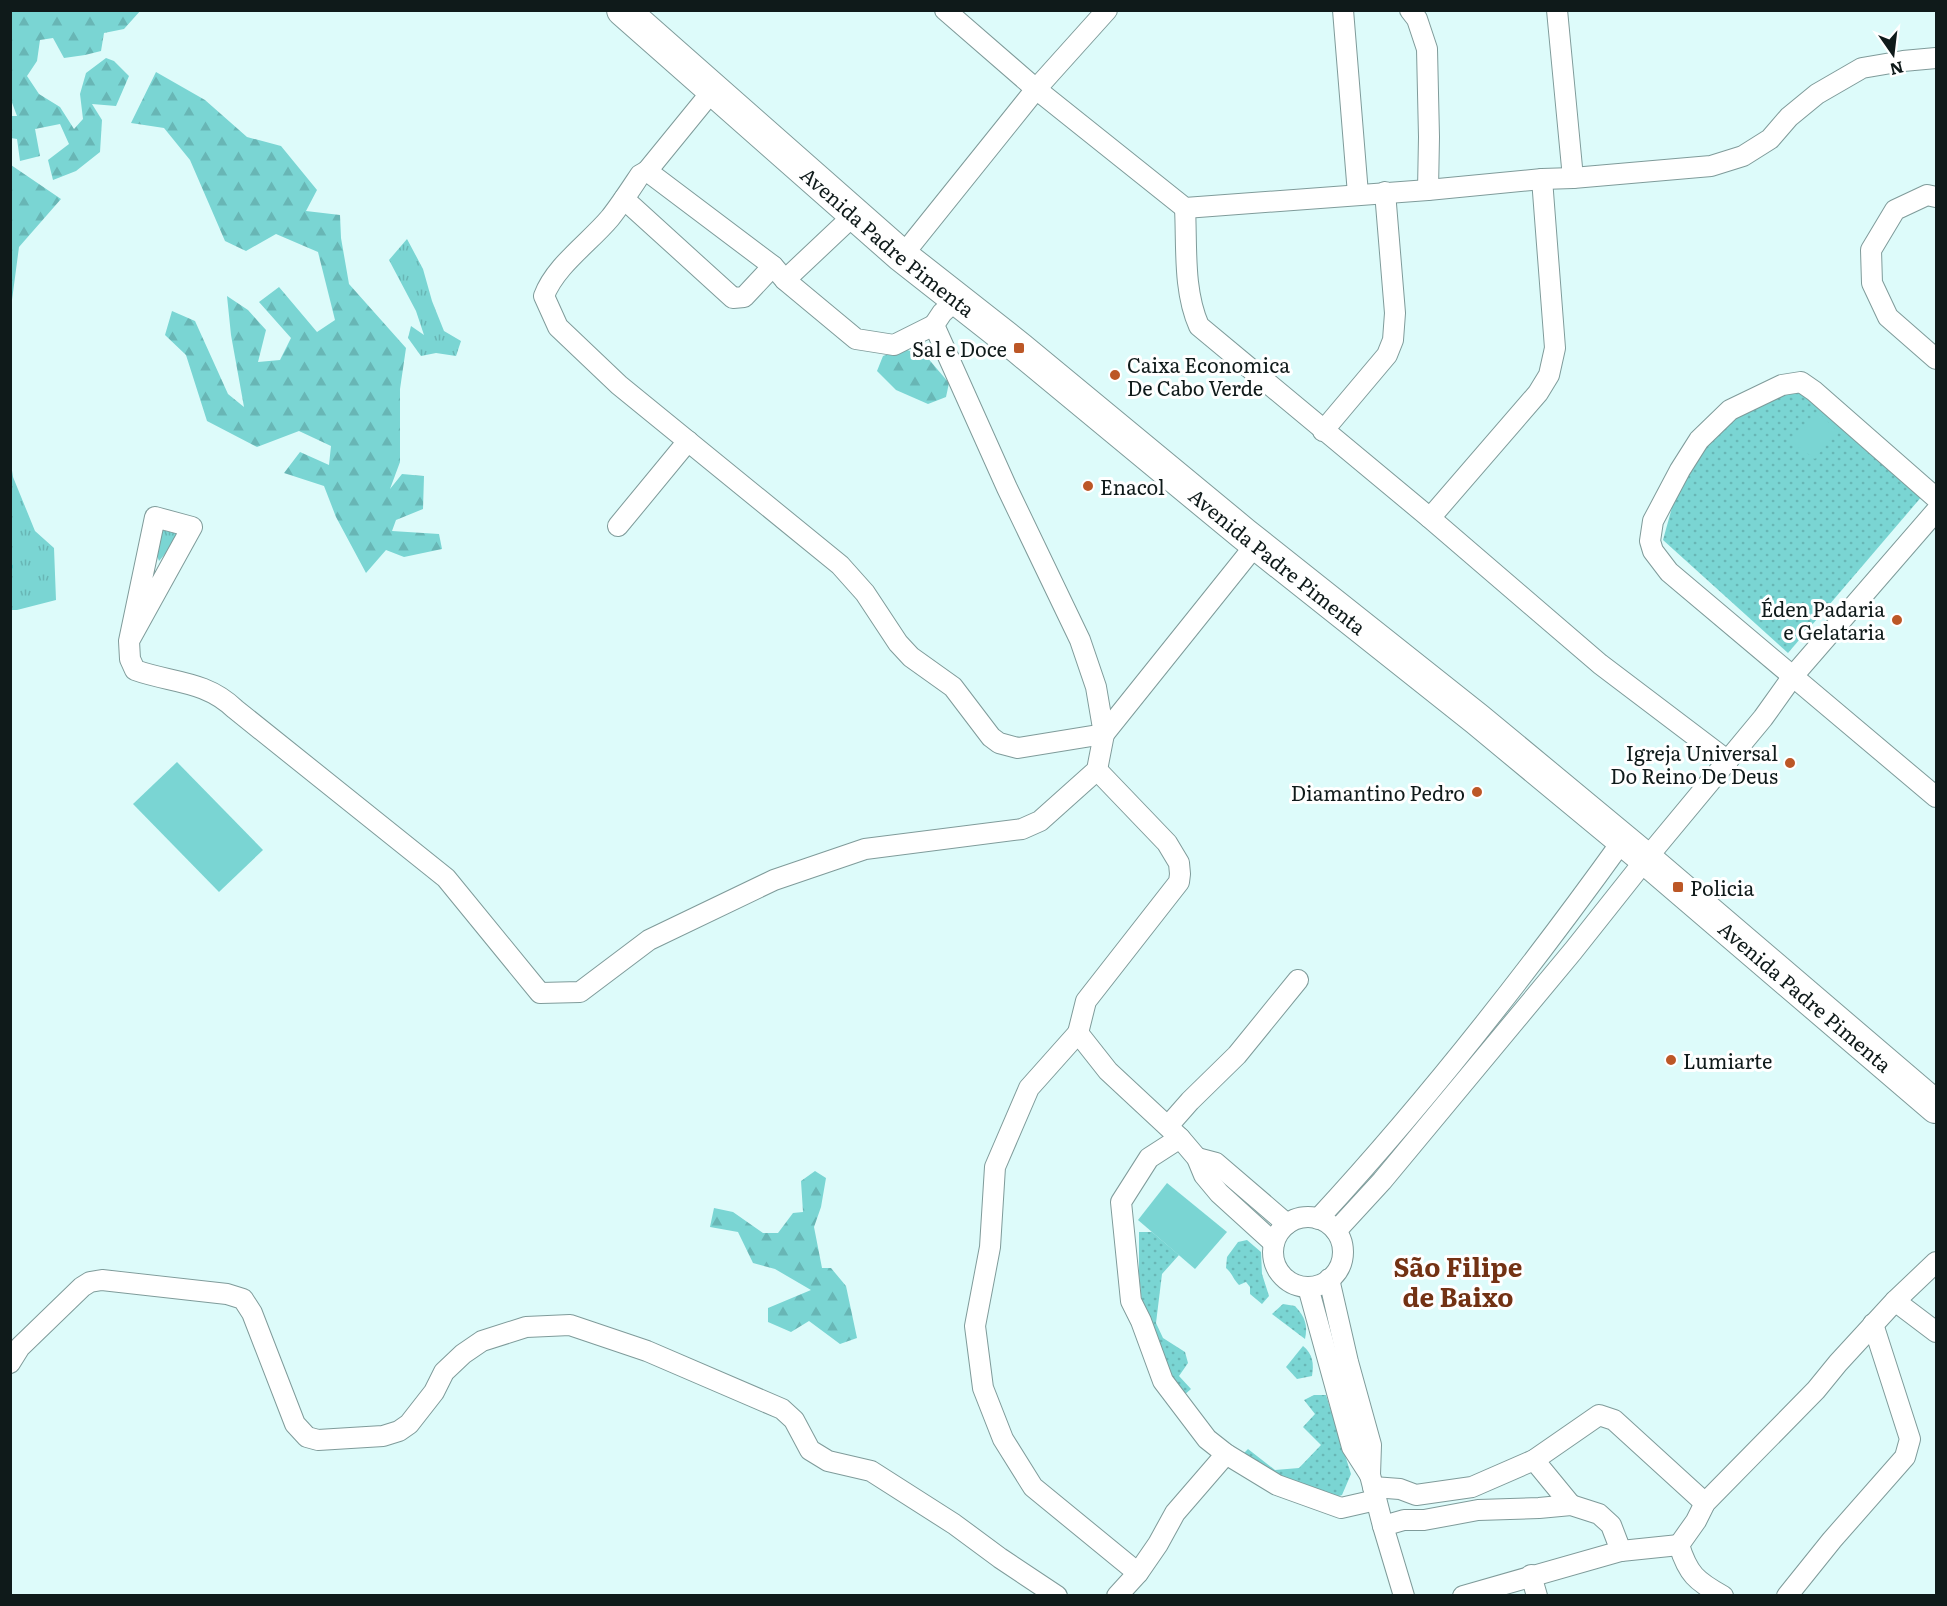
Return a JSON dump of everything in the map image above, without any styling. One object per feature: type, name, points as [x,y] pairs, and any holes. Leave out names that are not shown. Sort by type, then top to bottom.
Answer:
[{"type":"main road","name":"Avenida Padre Pimenta","points":[[623,10],[902,256],[1020,348],[1257,543],[1477,719],[1635,850],[1936,1107]]},
{"type":"street","points":[[945,10],[1036,88],[1185,208],[1711,166],[1743,156],[1770,139],[1789,117],[1817,94],[1862,68],[1936,58]]},
{"type":"street","points":[[902,256],[1036,88],[1107,10]]},
{"type":"street","points":[[1343,10],[1358,194]]},
{"type":"street","points":[[1410,10],[1417,19],[1427,49],[1428,190]]},
{"type":"street","points":[[1557,10],[1573,178]]},
{"type":"street","points":[[713,90],[647,171],[640,175],[610,219],[558,273],[544,296],[558,327],[620,385],[840,566],[865,593],[898,643],[911,657],[953,687],[991,737],[999,743],[1018,748],[1104,734],[1257,543]]},
{"type":"street","points":[[647,171],[779,273],[856,339],[894,345],[934,325],[942,313],[957,299]]},
{"type":"street","points":[[1430,518],[1538,393],[1549,375],[1555,348],[1542,179]]},
{"type":"street","points":[[1323,431],[1387,355],[1393,340],[1395,313],[1385,192]]},
{"type":"street","points":[[1936,197],[1927,195],[1895,210],[1871,250],[1872,284],[1888,317],[1936,359]]},
{"type":"street","points":[[624,199],[732,298],[744,297],[855,214]]},
{"type":"street","points":[[1185,208],[1192,311],[1199,326],[1430,518],[1600,664],[1728,761]]},
{"type":"street","points":[[129,641],[192,527],[155,517],[129,641],[130,659],[135,670],[188,683],[222,697],[338,794],[446,878],[540,993],[580,992],[649,940],[774,880],[865,849],[1022,829],[1040,821],[1097,770],[1104,734],[1096,687],[1080,639],[1007,488],[934,325]]},
{"type":"street","points":[[1936,498],[1801,382],[1782,385],[1730,410],[1699,440],[1653,521],[1650,541],[1653,551],[1669,572],[1936,797]]},
{"type":"street","points":[[618,526],[688,441]]},
{"type":"street","points":[[1318,1219],[1468,1044],[1560,928],[1635,850],[1728,761],[1793,676],[1936,511]]},
{"type":"street","points":[[1097,770],[1167,843],[1179,863],[1179,882],[1086,1001],[1078,1033],[1029,1088],[995,1167],[990,1247],[975,1326],[983,1388],[1002,1439],[1034,1487],[1138,1573]]},
{"type":"street","points":[[1336,1231],[1410,1148],[1573,951],[1635,850]]},
{"type":"street","points":[[1298,980],[1237,1055],[1190,1101],[1174,1132],[1149,1158],[1121,1202],[1131,1301],[1141,1321],[1163,1381],[1207,1439],[1226,1454],[1277,1485],[1341,1508],[1373,1487],[1400,1489],[1416,1495],[1472,1486],[1534,1460],[1599,1415],[1614,1420],[1705,1503]]},
{"type":"street","points":[[1078,1033],[1108,1071],[1174,1132],[1197,1158],[1204,1175],[1219,1193],[1274,1243]]},
{"type":"street","points":[[1197,1158],[1216,1163],[1287,1224]]},
{"type":"street","points":[[1306,1217],[1318,1219],[1336,1231],[1341,1240],[1341,1261],[1337,1271],[1329,1279],[1308,1287],[1289,1281],[1281,1274],[1275,1265],[1274,1243],[1278,1233],[1295,1219],[1306,1217]]},
{"type":"street","points":[[1463,1596],[1621,1551],[1679,1545],[1696,1521],[1705,1503],[1816,1390],[1895,1301],[1936,1262]]},
{"type":"street","points":[[1329,1279],[1348,1362],[1371,1445],[1373,1487],[1404,1596]]},
{"type":"street","points":[[10,1363],[20,1347],[90,1282],[102,1280],[227,1294],[243,1299],[252,1313],[295,1424],[307,1437],[318,1440],[383,1436],[399,1431],[409,1424],[434,1392],[444,1372],[463,1354],[482,1341],[526,1327],[570,1325],[647,1351],[782,1409],[794,1420],[810,1450],[828,1461],[871,1471],[954,1524],[1057,1596]]},
{"type":"street","points":[[1308,1287],[1352,1447],[1373,1487]]},
{"type":"street","points":[[1895,1301],[1936,1332]]},
{"type":"street","points":[[1787,1596],[1832,1540],[1905,1457],[1910,1439],[1873,1324]]},
{"type":"street","points":[[1117,1596],[1138,1573],[1158,1544],[1174,1513],[1226,1454]]},
{"type":"street","points":[[1534,1460],[1571,1504]]},
{"type":"street","points":[[1383,1527],[1404,1520],[1424,1520],[1478,1510],[1539,1508],[1571,1504],[1599,1514],[1611,1525],[1621,1551]]},
{"type":"street","points":[[1679,1545],[1686,1566],[1697,1579],[1718,1593]]},
{"type":"street","points":[[1531,1575],[1537,1596]]},
{"type":"street","points":[[1694,1596],[1718,1593]]},
{"type":"green space","points":[[141,10],[124,29],[104,33],[101,51],[64,58],[53,38],[40,40],[37,61],[27,76],[39,94],[60,107],[74,129],[83,119],[80,94],[86,73],[106,58],[114,61],[129,76],[116,106],[92,104],[102,120],[100,152],[76,171],[53,180],[48,160],[69,144],[60,124],[35,129],[40,156],[20,161],[17,139],[11,138],[11,116],[17,116],[11,100],[11,11]]},
{"type":"green space","points":[[156,72],[205,100],[247,137],[281,146],[317,190],[306,211],[340,215],[341,238],[349,284],[406,348],[400,389],[400,462],[390,489],[402,474],[424,476],[423,509],[396,520],[392,531],[439,534],[442,549],[404,557],[386,550],[366,573],[336,517],[324,486],[284,473],[300,452],[329,465],[331,446],[299,431],[257,447],[207,421],[186,355],[165,335],[172,311],[195,321],[228,394],[244,407],[231,335],[227,296],[248,310],[266,330],[258,362],[280,360],[291,338],[259,302],[279,287],[317,332],[335,320],[318,252],[276,234],[246,251],[225,241],[190,160],[164,128],[131,123]]},
{"type":"green space","points":[[11,165],[61,199],[19,247],[12,300],[10,300]]},
{"type":"green space","points":[[407,239],[423,269],[444,331],[461,341],[456,356],[436,353],[421,356],[408,338],[411,326],[424,335],[416,311],[389,260]]},
{"type":"green space","points":[[904,349],[926,356],[949,383],[946,397],[928,404],[896,390],[877,371],[883,356]]},
{"type":"green space","points":[[1801,387],[1923,495],[1788,653],[1663,540],[1679,482],[1699,450],[1735,414]]},
{"type":"green space","points":[[1818,412],[1837,431],[1815,459],[1792,442]]},
{"type":"green space","points":[[11,464],[13,477],[35,531],[54,548],[56,600],[17,610],[10,610]]},
{"type":"green space","points":[[159,529],[178,533],[172,546],[159,561],[155,550]]},
{"type":"green space","points":[[177,762],[263,850],[219,892],[133,804]]},
{"type":"green space","points":[[815,1171],[826,1178],[821,1207],[814,1227],[822,1268],[831,1268],[846,1286],[857,1338],[840,1344],[809,1321],[791,1332],[768,1322],[768,1308],[811,1290],[775,1269],[753,1263],[738,1232],[710,1227],[714,1208],[733,1212],[763,1233],[778,1233],[793,1213],[803,1212],[801,1181]]},
{"type":"green space","points":[[1167,1183],[1227,1232],[1195,1269],[1138,1220]]},
{"type":"green space","points":[[1139,1232],[1152,1232],[1179,1255],[1162,1274],[1156,1323],[1163,1338],[1185,1352],[1188,1363],[1179,1376],[1191,1389],[1183,1396],[1171,1378],[1143,1314],[1139,1274]]},
{"type":"green space","points":[[1247,1240],[1261,1252],[1262,1274],[1269,1296],[1262,1304],[1250,1294],[1250,1287],[1246,1282],[1239,1285],[1226,1268],[1227,1257],[1238,1242]]},
{"type":"green space","points":[[1283,1304],[1295,1306],[1301,1314],[1306,1325],[1305,1339],[1272,1314]]},
{"type":"green space","points":[[1303,1346],[1309,1352],[1312,1360],[1312,1376],[1297,1379],[1286,1367]]},
{"type":"green space","points":[[1314,1395],[1326,1395],[1351,1474],[1342,1495],[1332,1497],[1320,1495],[1291,1484],[1242,1455],[1248,1449],[1275,1470],[1299,1468],[1321,1445],[1303,1427],[1315,1414],[1304,1400]]},
{"type":"place","name":"Sal e Doce","points":[[1019,348]]},
{"type":"place","name":"Caixa Economica De Cabo Verde","points":[[1115,375]]},
{"type":"place","name":"Enacol","points":[[1088,486]]},
{"type":"place","name":"Éden Padaria e Gelataria","points":[[1897,620]]},
{"type":"place","name":"Igreja Universal Do Reino De Deus","points":[[1790,763]]},
{"type":"place","name":"Diamantino Pedro","points":[[1477,792]]},
{"type":"place","name":"Policia","points":[[1678,887]]},
{"type":"place","name":"Lumiarte","points":[[1671,1060]]},
{"type":"district","name":"São Filipe de Baixo","points":[[1458,1280]]}]
